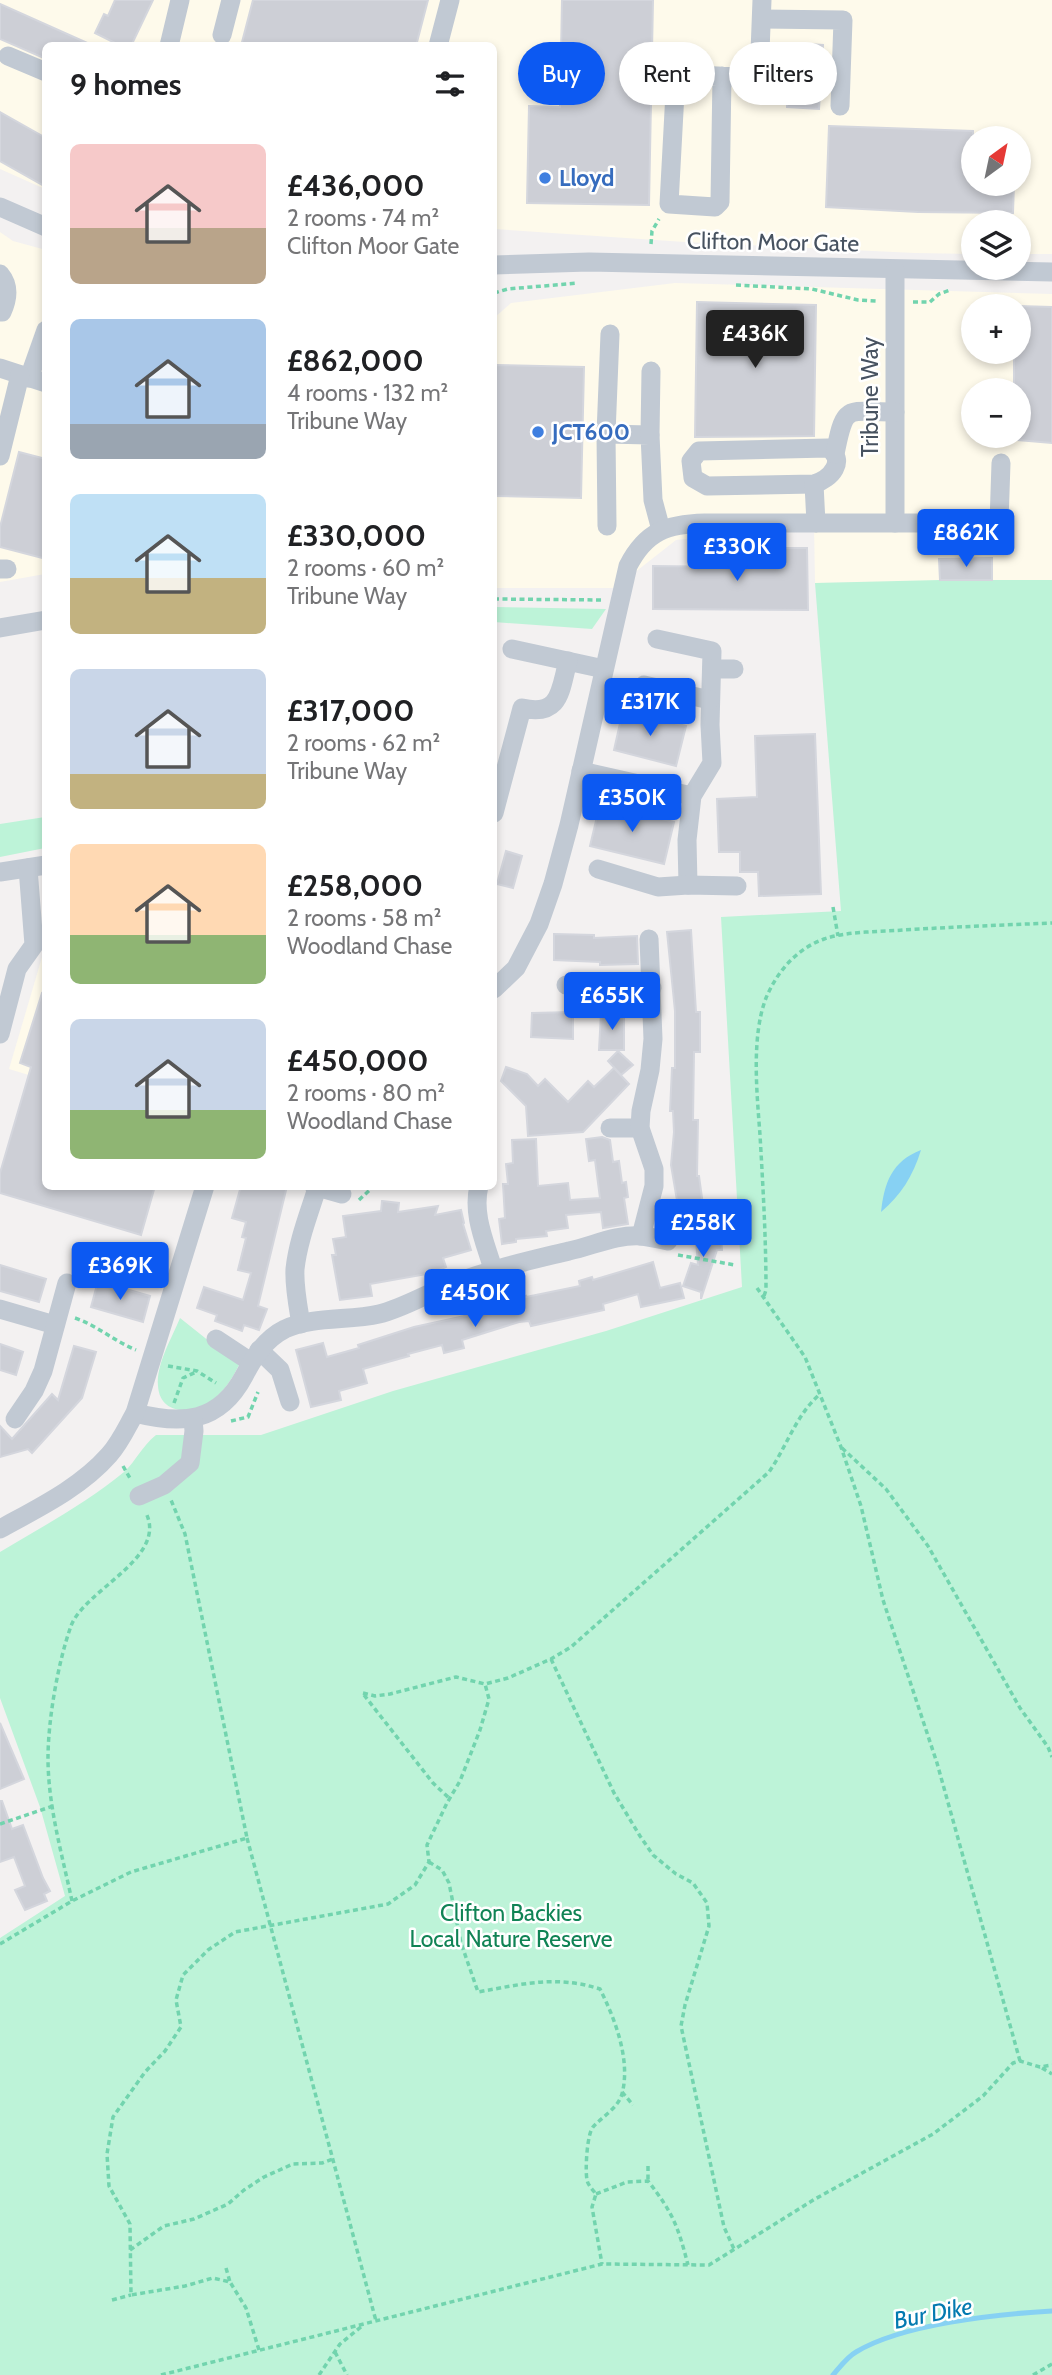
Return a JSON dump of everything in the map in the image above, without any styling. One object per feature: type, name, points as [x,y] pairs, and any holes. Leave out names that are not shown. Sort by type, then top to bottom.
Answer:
[{"type":"street","points":[[170,42],[180,0]]},
{"type":"street","points":[[222,35],[231,0]]},
{"type":"street","points":[[439,42],[450,0]]},
{"type":"street","points":[[722,76],[720,202],[715,207],[669,204],[676,74],[722,76],[759,78],[762,9],[843,20],[840,106]]},
{"type":"street","points":[[8,56],[42,70]]},
{"type":"street","points":[[0,207],[42,225]]},
{"type":"street","name":"Clifton Moor Gate","points":[[497,265],[589,262],[1052,272]]},
{"type":"street","name":"Tribune Way","points":[[895,270],[895,523]]},
{"type":"street","points":[[0,274],[9,298],[0,312]]},
{"type":"street","points":[[607,526],[606,434],[610,334]]},
{"type":"street","points":[[0,456],[42,343]]},
{"type":"street","points":[[0,368],[31,378]]},
{"type":"street","points":[[651,371],[653,500],[660,530]]},
{"type":"street","points":[[835,454],[828,448],[704,450],[695,454],[691,461],[693,478],[707,486],[814,484],[825,481],[830,476],[836,461],[835,454],[844,417],[850,412],[895,412]]},
{"type":"street","points":[[606,434],[650,435]]},
{"type":"street","points":[[497,986],[516,968],[539,924],[553,884],[628,566],[636,550],[660,530],[696,523],[999,523],[1001,463]]},
{"type":"street","points":[[814,484],[816,523]]},
{"type":"street","points":[[0,628],[42,621]]},
{"type":"street","points":[[657,639],[712,651],[712,763],[692,796],[687,840],[688,885]]},
{"type":"street","points":[[512,649],[604,669]]},
{"type":"street","points":[[497,802],[522,708],[547,710],[554,704],[568,661]]},
{"type":"street","points":[[712,669],[734,669]]},
{"type":"street","points":[[645,685],[710,700]]},
{"type":"street","points":[[581,771],[692,796]]},
{"type":"street","points":[[0,872],[37,867],[34,945],[17,969],[0,1034]]},
{"type":"street","points":[[598,869],[658,887],[737,886]]},
{"type":"street","points":[[641,1236],[653,1186],[654,1169],[640,1128],[653,1039],[649,939]]},
{"type":"street","points":[[566,985],[652,988]]},
{"type":"street","points":[[610,1128],[640,1128]]},
{"type":"street","points":[[0,1529],[56,1499],[85,1478],[109,1455],[135,1413],[204,1190]]},
{"type":"street","points":[[301,1324],[295,1269],[314,1190]]},
{"type":"street","points":[[326,1190],[350,1197]]},
{"type":"street","points":[[479,1190],[478,1214],[493,1269]]},
{"type":"street","points":[[135,1413],[169,1420],[193,1419],[220,1406],[233,1393],[255,1356],[285,1329],[301,1324],[354,1319],[381,1313],[493,1269],[607,1240],[641,1236],[668,1241]]},
{"type":"street","points":[[15,1419],[34,1391],[43,1371],[67,1283]]},
{"type":"street","points":[[0,1309],[55,1325]]},
{"type":"street","points":[[216,1339],[280,1370],[290,1402]]},
{"type":"street","points":[[139,1496],[164,1486],[190,1463],[193,1419]]},
{"type":"path","points":[[649,264],[652,231],[669,204]]},
{"type":"path","points":[[497,292],[588,282]]},
{"type":"path","points":[[736,285],[812,289],[858,300],[930,302],[939,294],[954,288]]},
{"type":"path","points":[[497,599],[620,600]]},
{"type":"path","points":[[833,907],[838,936]]},
{"type":"path","points":[[763,1298],[766,1290],[766,1234],[757,1079],[760,1023],[766,999],[778,974],[793,957],[826,938],[860,933],[1052,923]]},
{"type":"path","points":[[350,1197],[365,1190]]},
{"type":"path","points":[[757,1288],[805,1357],[841,1447],[861,1506],[883,1600],[937,1763],[1020,2061]]},
{"type":"path","points":[[169,1420],[183,1378],[197,1371]]},
{"type":"path","points":[[449,1798],[433,1783],[363,1693],[375,1696],[390,1695],[456,1677],[485,1684],[508,1678],[571,1647],[769,1472],[783,1453],[807,1406],[820,1394]]},
{"type":"path","points":[[841,1447],[886,1489],[928,1546],[1020,1709],[1048,1747],[1052,1757]]},
{"type":"path","points":[[72,1901],[52,1807],[48,1758],[56,1688],[71,1624],[79,1612],[142,1550],[150,1534],[151,1522],[127,1470],[109,1455]]},
{"type":"path","points":[[164,1486],[186,1534],[247,1838],[376,2321]]},
{"type":"path","points":[[551,1658],[614,1793],[640,1836],[653,1854],[676,1874],[693,1883],[707,1903],[709,1926],[692,1978],[681,2026],[724,2227],[734,2249]]},
{"type":"path","points":[[131,2295],[130,2224],[109,2186],[107,2154],[113,2117],[181,2027],[176,2000],[183,1975],[208,1950],[235,1932],[388,1904],[415,1885],[429,1862],[428,1845],[449,1798],[460,1781],[480,1730],[489,1699],[485,1684]]},
{"type":"path","points":[[0,1825],[52,1807]]},
{"type":"path","points":[[0,1944],[72,1901],[131,1872],[247,1838]]},
{"type":"path","points":[[429,1862],[442,1870],[449,1883],[461,1943],[478,1992],[541,1981],[579,1982],[600,1989],[614,2017],[622,2047],[622,2092],[618,2103],[590,2130],[587,2183],[596,2194]]},
{"type":"path","points":[[161,2375],[603,2264],[694,2266],[700,2271],[705,2265],[815,2199],[933,2134],[982,2096],[1013,2063],[1020,2061],[1052,2074]]},
{"type":"path","points":[[1040,2067],[1052,2063]]},
{"type":"path","points":[[622,2092],[632,2105]]},
{"type":"path","points":[[130,2250],[164,2226],[194,2219],[228,2204],[264,2177],[293,2164],[322,2163],[333,2159]]},
{"type":"path","points":[[648,2166],[648,2180],[667,2204],[679,2228],[688,2266]]},
{"type":"path","points":[[596,2194],[627,2182],[648,2180]]},
{"type":"path","points":[[596,2194],[592,2207],[603,2264]]},
{"type":"path","points":[[226,2268],[230,2282],[246,2308],[260,2350]]},
{"type":"path","points":[[112,2300],[213,2278],[230,2282]]},
{"type":"path","points":[[319,2375],[340,2344],[363,2325]]},
{"type":"path","points":[[335,2351],[347,2375]]},
{"type":"path","points":[[1033,2375],[1052,2364]]},
{"type":"shaded area","points":[[0,0],[1052,0],[1052,254],[1031,254],[1031,210],[961,210],[961,254],[685,242],[497,229],[497,42],[42,42],[42,188],[0,169]]},
{"type":"shaded area","points":[[0,232],[13,241],[42,249],[42,575],[0,582]]},
{"type":"shaded area","points":[[675,283],[1052,294],[1052,580],[815,583],[814,525],[676,540],[615,588],[497,588],[497,315],[511,303]]},
{"type":"shaded area","points":[[42,957],[42,1079],[9,1069]]},
{"type":"green space","name":"Clifton Backies Local Nature Reserve","points":[[1052,580],[1052,2375],[0,2375],[0,1938],[65,1896],[40,1807],[0,1698],[0,1552],[64,1514],[124,1472],[156,1435],[261,1435],[393,1391],[606,1331],[742,1287],[721,917],[841,911],[815,583]]},
{"type":"green space","points":[[497,607],[606,609],[592,629],[497,622]]},
{"type":"green space","points":[[42,817],[42,849],[0,857],[0,824]]},
{"type":"green space","points":[[180,1318],[239,1365],[228,1384],[213,1400],[188,1410],[171,1408],[160,1396],[158,1386],[162,1360]]},
{"type":"water","points":[[921,1150],[906,1184],[881,1212],[884,1192],[891,1174],[903,1160]]},
{"type":"building","points":[[115,0],[153,0],[133,42],[113,42],[95,33],[104,14],[108,16]]},
{"type":"building","points":[[253,0],[428,0],[417,42],[242,42]]},
{"type":"building","points":[[562,0],[653,0],[652,42],[619,42],[619,105],[651,105],[649,205],[527,203],[529,106],[605,105],[605,42],[561,42]]},
{"type":"building","points":[[0,4],[85,42],[42,42],[42,57],[0,39]]},
{"type":"building","points":[[787,105],[819,105],[819,109]]},
{"type":"building","points":[[0,112],[42,136],[42,185],[0,161]]},
{"type":"building","points":[[829,126],[961,131],[961,196],[1014,196],[1013,210],[918,212],[826,207]]},
{"type":"building","points":[[697,302],[816,305],[814,436],[695,437]]},
{"type":"building","points":[[1031,306],[1052,307],[1052,443],[1031,441],[1031,378],[1014,378],[1014,364],[1031,364]]},
{"type":"building","name":"JCT600","points":[[497,365],[584,367],[581,498],[497,496]]},
{"type":"building","points":[[19,452],[42,458],[42,558],[0,547],[0,527]]},
{"type":"building","points":[[735,548],[807,548],[808,610],[653,609],[653,566],[735,567]]},
{"type":"building","points":[[992,558],[992,580],[940,580],[939,559]]},
{"type":"building","points":[[623,710],[686,726],[676,766],[614,750]]},
{"type":"building","points":[[815,734],[821,894],[759,896],[758,872],[740,872],[740,852],[719,852],[717,799],[757,797],[755,736]]},
{"type":"building","points":[[600,804],[674,822],[664,864],[590,846]]},
{"type":"building","points":[[506,851],[522,856],[513,888],[497,884]]},
{"type":"building","points":[[691,930],[696,1012],[700,1012],[700,1052],[694,1052],[693,1120],[698,1120],[697,1176],[705,1220],[681,1224],[671,1165],[674,1132],[673,1111],[670,1111],[672,1068],[675,1068],[675,1011],[667,932]]},
{"type":"building","points":[[554,934],[594,935],[594,938],[637,936],[638,964],[600,965],[600,962],[554,960]]},
{"type":"building","points":[[42,993],[42,1190],[154,1190],[141,1235],[0,1193],[0,1173],[31,1067],[20,1063]]},
{"type":"building","points":[[573,1012],[573,1039],[531,1037],[532,1013]]},
{"type":"building","points":[[601,1013],[624,1013],[624,1050],[599,1050]]},
{"type":"building","points":[[618,1051],[633,1065],[621,1075],[608,1061]]},
{"type":"building","points":[[506,1067],[527,1074],[538,1086],[545,1079],[568,1102],[588,1081],[594,1087],[614,1068],[629,1084],[583,1132],[528,1136],[526,1106],[501,1081]]},
{"type":"building","points":[[602,1137],[610,1140],[613,1162],[619,1161],[622,1183],[626,1182],[628,1197],[624,1198],[628,1224],[603,1228],[601,1212],[566,1215],[568,1228],[546,1231],[547,1236],[516,1239],[516,1242],[502,1244],[499,1219],[505,1218],[503,1184],[508,1184],[506,1164],[513,1163],[512,1140],[536,1139],[538,1186],[568,1183],[570,1200],[600,1198],[595,1160],[589,1161],[586,1139]]},
{"type":"building","points":[[240,1190],[286,1190],[258,1306],[267,1309],[259,1330],[244,1325],[242,1331],[215,1321],[217,1315],[197,1308],[204,1287],[243,1300],[251,1273],[238,1270],[246,1238],[242,1237],[246,1222],[232,1218]]},
{"type":"building","points":[[382,1201],[399,1203],[398,1212],[438,1206],[435,1215],[461,1210],[471,1250],[443,1258],[446,1267],[432,1273],[370,1284],[372,1296],[340,1300],[332,1255],[336,1255],[333,1239],[346,1237],[343,1216],[381,1211]]},
{"type":"building","points":[[713,1227],[713,1237],[721,1236],[722,1250],[717,1250],[701,1299],[701,1292],[683,1286],[691,1263],[698,1265],[695,1228]]},
{"type":"building","points":[[653,1262],[660,1288],[680,1283],[684,1298],[641,1307],[638,1294],[603,1304],[604,1310],[531,1326],[529,1321],[519,1322],[462,1340],[464,1348],[444,1353],[442,1345],[408,1354],[409,1356],[363,1369],[367,1383],[339,1391],[341,1400],[311,1407],[296,1350],[323,1343],[327,1357],[414,1327],[469,1315],[526,1296],[580,1286],[579,1281],[592,1277],[593,1280]]},
{"type":"building","points":[[0,1265],[46,1279],[39,1302],[0,1291]]},
{"type":"building","points":[[98,1281],[150,1296],[143,1322],[91,1307]]},
{"type":"building","points":[[0,1344],[23,1352],[16,1375],[0,1370]]},
{"type":"building","points":[[74,1346],[96,1352],[82,1398],[32,1453],[28,1449],[0,1457],[0,1426],[12,1439],[52,1394],[58,1400]]},
{"type":"building","points":[[0,1723],[24,1779],[0,1789]]},
{"type":"building","points":[[0,1801],[12,1829],[23,1825],[50,1891],[44,1894],[47,1901],[25,1910],[15,1890],[25,1886],[14,1857],[0,1862]]},
{"type":"waterway","name":"Bur Dike","points":[[833,2375],[856,2352],[898,2334],[951,2322],[1052,2311]]},
{"type":"place","name":"Lloyd","points":[[545,178]]},
{"type":"place","name":"JCT600","points":[[538,432]]}]
